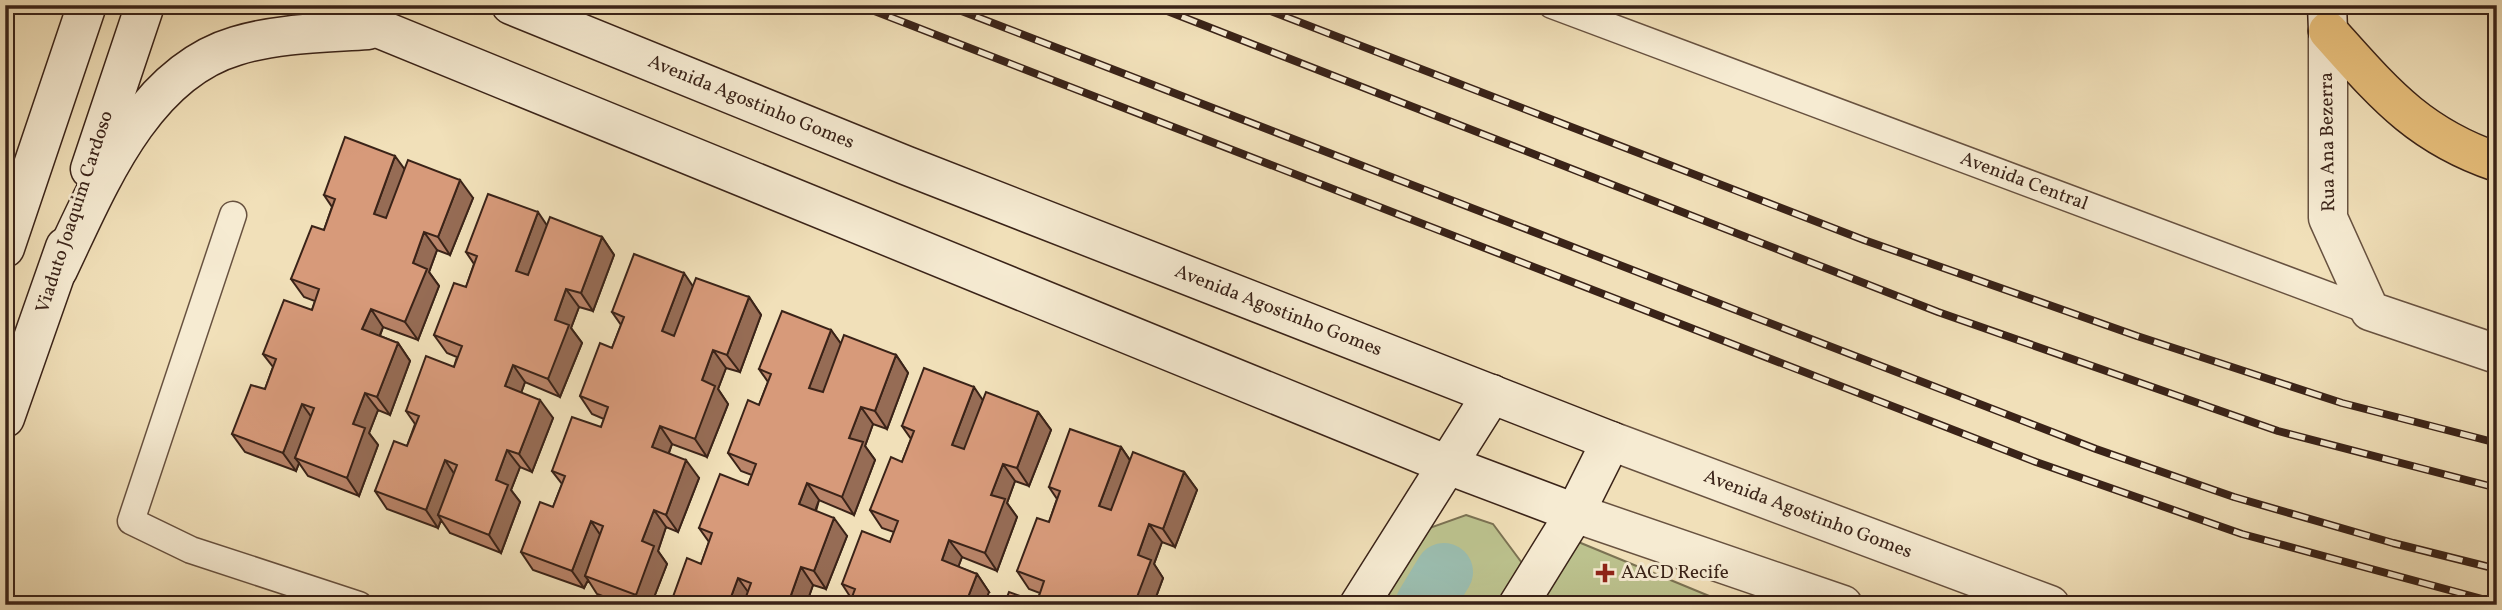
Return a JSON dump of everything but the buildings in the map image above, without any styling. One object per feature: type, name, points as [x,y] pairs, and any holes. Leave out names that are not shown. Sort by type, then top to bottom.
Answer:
[{"type":"highway","points":[[2328,18],[2395,104],[2433,133],[2497,162]]},
{"type":"street","points":[[5,248],[87,5]]},
{"type":"street","name":"Viaduto Joaquim Cardoso","points":[[5,418],[58,270],[145,5]]},
{"type":"street","points":[[321,5],[1448,465],[1575,513],[1843,605]]},
{"type":"street","name":"Avenida Agostinho Gomes","points":[[511,5],[905,166],[1611,441],[2050,605]]},
{"type":"street","name":"Rua Ana Bezerra","points":[[2328,18],[2328,218],[2370,311]]},
{"type":"street","points":[[58,270],[106,169],[139,118],[163,91],[181,77],[200,63],[234,46],[286,36],[377,29]]},
{"type":"street","name":"Avenida Central","points":[[2370,311],[2497,354]]},
{"type":"street","points":[[1359,605],[1492,394]]},
{"type":"street","points":[[1518,605],[1575,513],[1611,441]]},
{"type":"lane","name":"Avenida Central","points":[[1552,5],[2370,311]]},
{"type":"lane","points":[[233,215],[131,521],[191,550],[359,605]]},
{"type":"green space","points":[[1466,515],[1493,524],[1522,563],[1497,605],[1374,605],[1421,531]]},
{"type":"green space","name":"AACD Recife","points":[[1576,541],[1731,605],[1538,605]]},
{"type":"waterway","points":[[1424,605],[1444,572]]},
{"type":"railway","points":[[859,5],[2036,462],[2242,534],[2497,603]]},
{"type":"railway","points":[[946,5],[2096,449],[2234,497],[2393,543],[2497,569]]},
{"type":"railway","points":[[1152,5],[1938,312],[2278,431],[2497,488]]},
{"type":"railway","points":[[1255,5],[1864,240],[2137,336],[2342,403],[2497,443]]},
{"type":"place","name":"AACD Recife","points":[[1605,573]]}]
